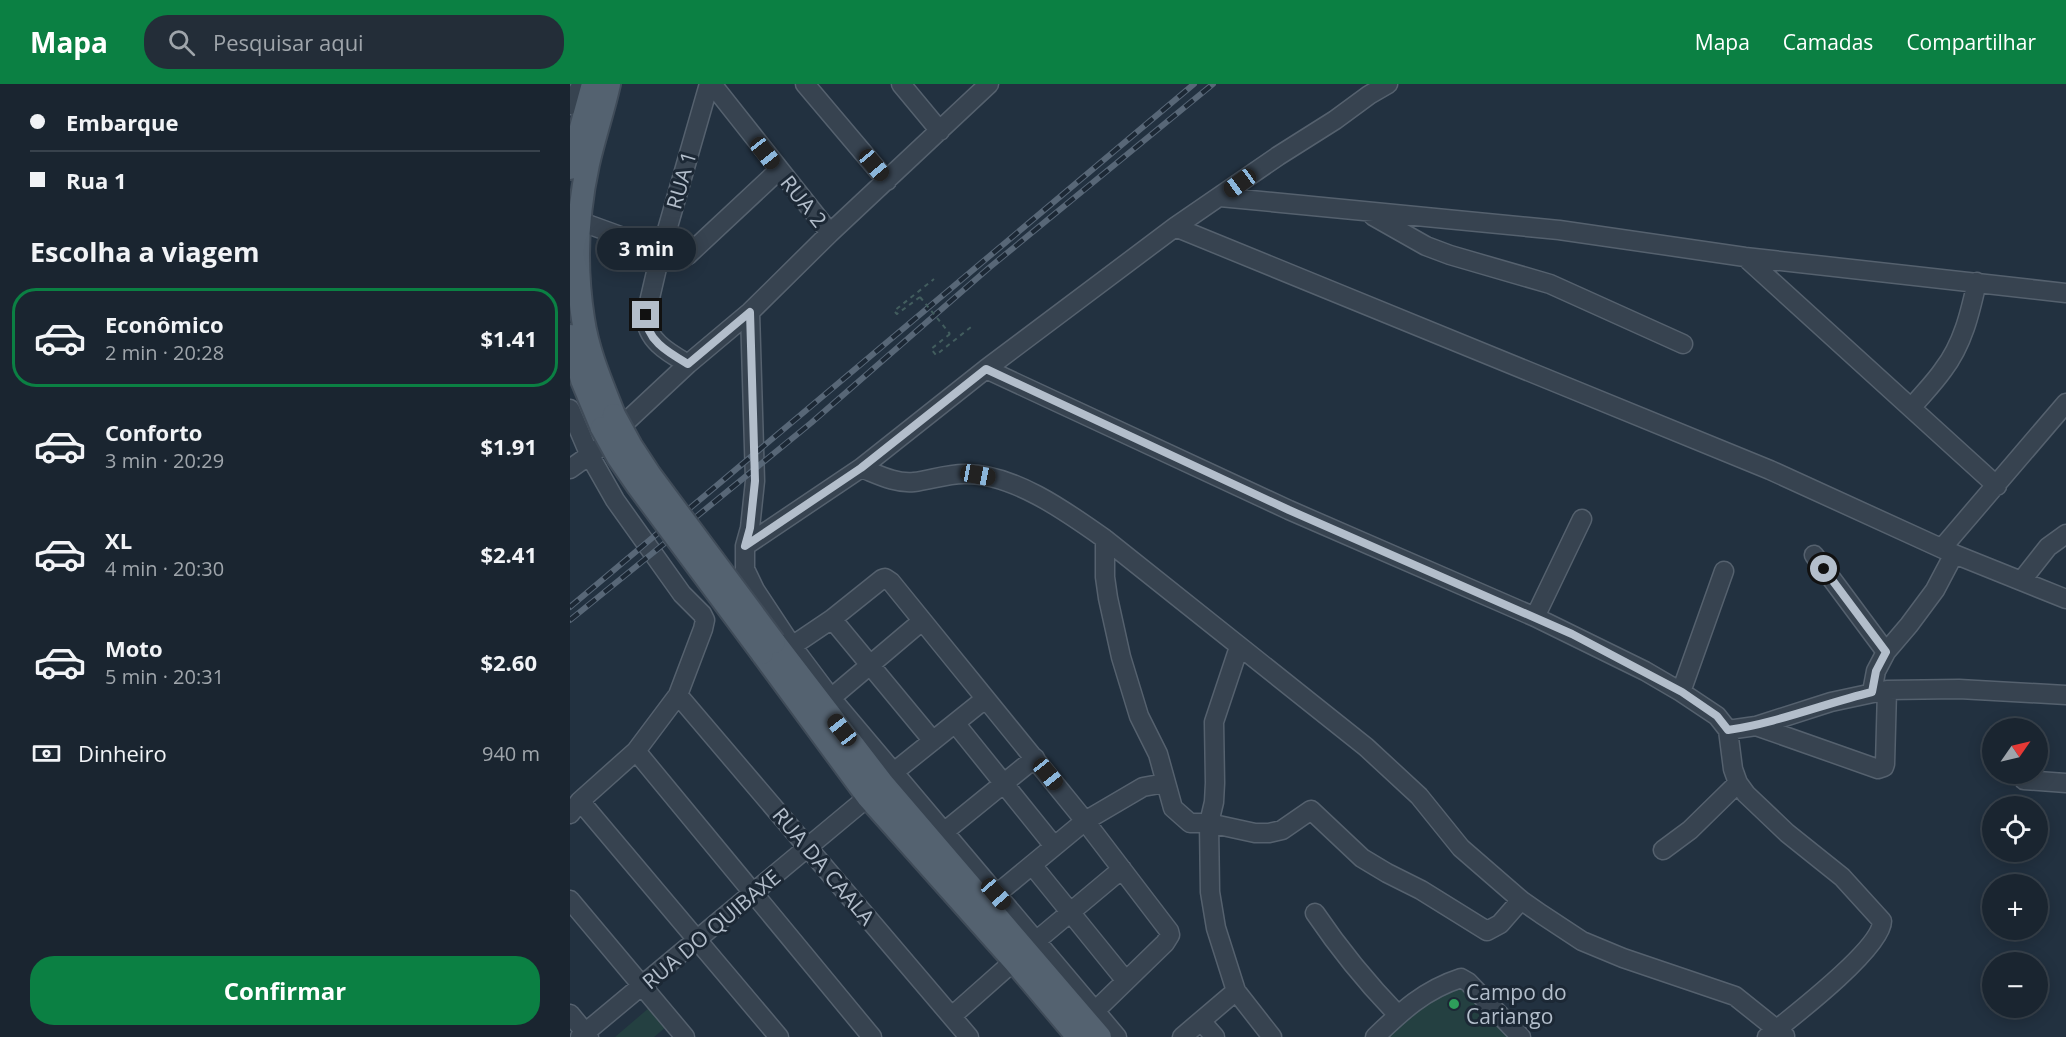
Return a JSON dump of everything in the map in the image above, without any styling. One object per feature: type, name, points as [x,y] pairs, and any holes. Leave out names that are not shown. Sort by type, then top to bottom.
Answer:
[{"type":"main road","points":[[570,168],[593,84]]},
{"type":"main road","points":[[607,433],[595,367],[583,320],[579,269],[579,221],[588,164],[609,84]]},
{"type":"main road","points":[[570,336],[582,380],[607,433],[631,446],[776,647],[883,783],[991,899],[1100,1037]]},
{"type":"main road","points":[[776,647],[868,797],[1014,961],[1078,1037]]},
{"type":"street","points":[[570,105],[582,84]]},
{"type":"street","name":"RUA 2","points":[[710,84],[830,233]]},
{"type":"street","name":"RUA 1","points":[[688,364],[663,350],[649,331],[646,323],[647,305],[710,84]]},
{"type":"street","points":[[805,84],[887,181]]},
{"type":"street","points":[[900,84],[940,131]]},
{"type":"street","points":[[570,469],[607,433],[750,312],[830,233],[989,84]]},
{"type":"street","points":[[745,546],[861,468],[986,369],[1175,227],[1388,84]]},
{"type":"street","points":[[579,221],[681,258],[688,255],[779,170]]},
{"type":"street","points":[[1220,197],[1559,230],[1745,258],[2066,293]]},
{"type":"street","points":[[1369,213],[1426,246],[1550,284],[1683,344]]},
{"type":"street","points":[[1175,227],[1770,470],[1948,551],[2066,599]]},
{"type":"street","points":[[1745,258],[1997,486]]},
{"type":"street","points":[[1911,406],[1943,371],[1958,344],[1967,323],[1977,282]]},
{"type":"street","points":[[750,312],[755,481],[750,528],[745,546],[745,568],[776,647],[831,698],[944,832],[991,899],[1036,941],[1118,1037]]},
{"type":"street","points":[[861,468],[898,482],[963,474],[999,479],[1062,508],[1105,539],[1395,772],[1430,807],[1461,848],[1521,900],[1582,941],[1623,958],[1735,996],[1777,1034],[1859,957],[1876,938],[1882,921],[1842,877],[1765,814],[1746,794],[1738,783],[1730,753],[1728,730],[1717,716],[1682,692],[1645,671],[1535,617],[1289,510],[986,369]]},
{"type":"street","points":[[1756,726],[1878,770],[1884,767],[1876,671],[1886,652],[1935,591],[1948,551],[1997,486],[2066,403]]},
{"type":"street","points":[[570,409],[607,433]]},
{"type":"street","points":[[607,433],[615,500],[682,594],[705,620],[704,629],[678,695],[636,751],[575,807],[698,939],[779,1037]]},
{"type":"street","points":[[1535,617],[1582,519]]},
{"type":"street","points":[[2022,580],[2048,547],[2066,534]]},
{"type":"street","points":[[1105,539],[1105,577],[1121,657],[1139,716],[1158,754],[1170,802],[1178,813],[1190,823],[1209,823],[1269,833],[1282,830],[1309,810],[1314,811],[1362,858],[1421,890],[1487,931],[1500,924],[1521,900]]},
{"type":"street","points":[[1814,555],[1886,652]]},
{"type":"street","points":[[1682,692],[1724,571]]},
{"type":"street","points":[[776,647],[832,619],[885,578],[891,582],[1085,821],[1170,933],[1165,943],[1095,1011]]},
{"type":"street","points":[[832,619],[933,741]]},
{"type":"street","points":[[831,698],[922,621]]},
{"type":"street","points":[[1239,647],[1214,722],[1215,783],[1214,802],[1209,823],[1210,892],[1215,928],[1236,991],[1272,1037]]},
{"type":"street","points":[[1728,730],[1756,726],[1831,702],[1879,691],[1959,689],[2066,695]]},
{"type":"street","name":"RUA DA CAALA","points":[[678,695],[969,1037]]},
{"type":"street","points":[[894,772],[986,699]]},
{"type":"street","points":[[955,723],[1054,846]]},
{"type":"street","points":[[636,751],[872,1037]]},
{"type":"street","points":[[944,832],[1035,759]]},
{"type":"street","points":[[2048,782],[2066,783]]},
{"type":"street","points":[[991,899],[1085,821],[1143,787],[1165,783]]},
{"type":"street","points":[[1663,850],[1690,830],[1738,783]]},
{"type":"street","name":"RUA DO QUIBAXE","points":[[585,1035],[868,797]]},
{"type":"street","points":[[1032,865],[1126,981]]},
{"type":"street","points":[[1036,941],[1122,869]]},
{"type":"street","points":[[570,900],[685,1037]]},
{"type":"street","points":[[1315,914],[1370,986],[1398,1015]]},
{"type":"street","points":[[952,1017],[1014,961]]},
{"type":"street","points":[[1375,1037],[1431,989],[1461,978],[1468,982],[1521,1037]]},
{"type":"street","points":[[1182,1037],[1236,991]]},
{"type":"street","points":[[570,1014],[585,1035]]},
{"type":"street","points":[[1201,1021],[1215,1037]]},
{"type":"path","points":[[934,279],[894,311],[897,314],[920,297],[950,334],[931,349],[936,355],[971,327]]},
{"type":"green space","name":"Campo do Cariango","points":[[1457,971],[1515,1037],[1387,1037]]},
{"type":"green space","points":[[650,1007],[666,1027],[654,1037],[615,1037]]},
{"type":"railway","points":[[690,508],[1194,84]]},
{"type":"railway","points":[[696,517],[811,423],[990,267],[1213,84]]},
{"type":"railway","points":[[570,607],[658,533]]},
{"type":"railway","points":[[570,620],[665,543]]},
{"type":"place","name":"Campo do Cariango","points":[[1454,1004]]},
{"type":"route","points":[[646,315],[649,331],[663,350],[688,364],[750,312],[755,481],[750,528],[745,546],[861,468],[986,369],[1289,510],[1572,634],[1682,692],[1717,716],[1728,730],[1756,726],[1831,702],[1872,692],[1876,671],[1886,652],[1824,569]]}]
